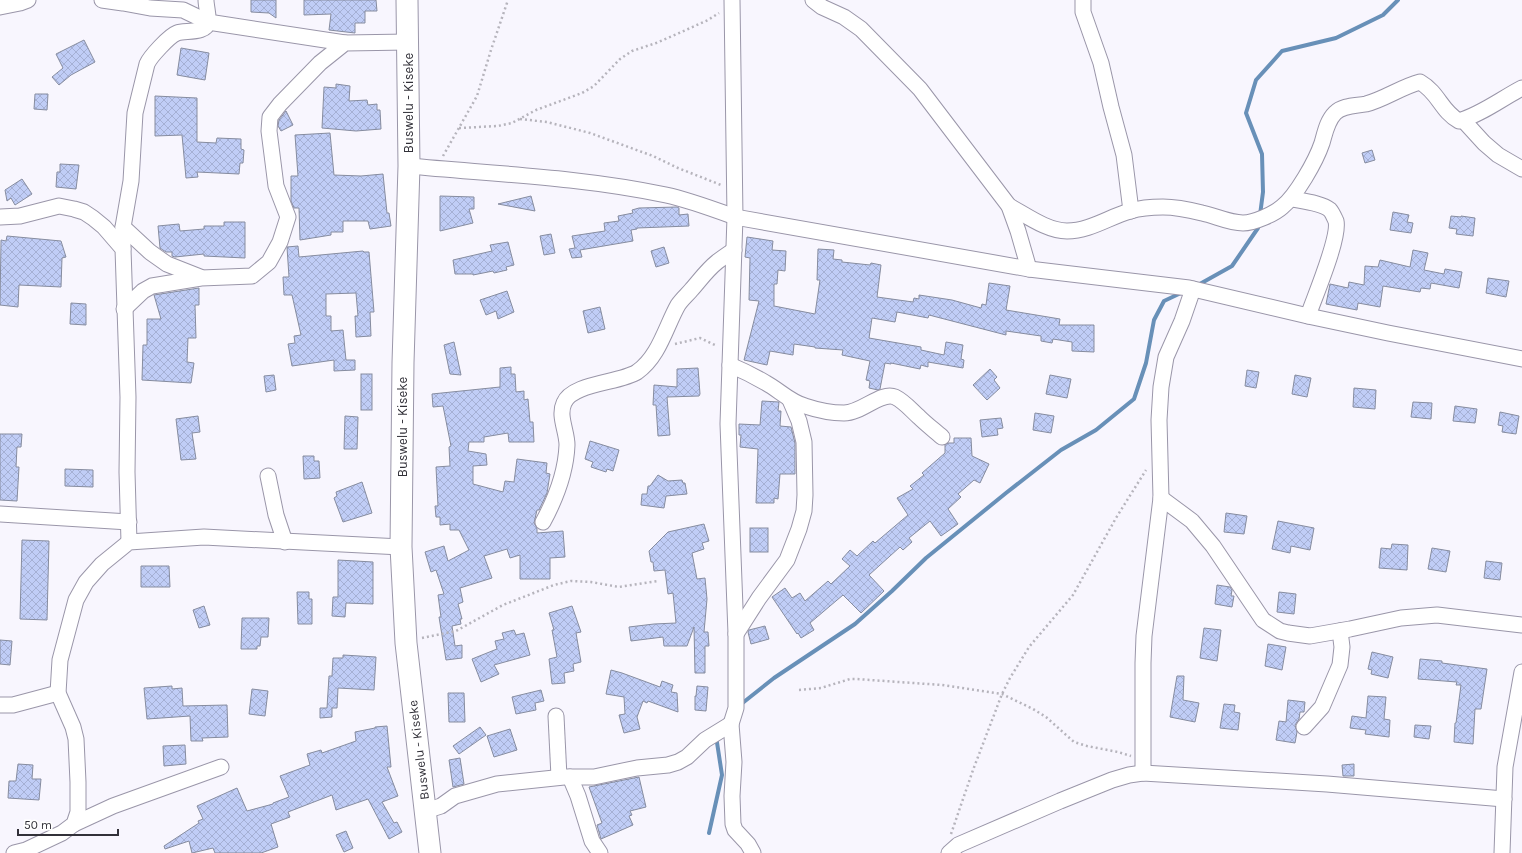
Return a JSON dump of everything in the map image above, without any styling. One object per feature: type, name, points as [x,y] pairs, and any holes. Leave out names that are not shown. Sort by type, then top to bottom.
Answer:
[{"type":"main road","name":"Buswelu - Kiseke","points":[[407,0],[409,166],[403,363],[401,548],[406,642],[430,853]]},
{"type":"street","points":[[0,7],[28,0]]},
{"type":"street","points":[[102,0],[150,8],[183,10],[208,22],[345,43],[408,42]]},
{"type":"street","points":[[129,542],[127,472],[128,397],[124,309],[123,227],[131,181],[135,113],[146,64],[150,57],[176,33],[201,29],[206,26],[208,22],[206,0]]},
{"type":"street","points":[[813,0],[822,7],[844,17],[862,29],[920,89],[1009,206],[1029,269]]},
{"type":"street","points":[[1083,0],[1083,12],[1101,63],[1124,155],[1131,211]]},
{"type":"street","points":[[732,2],[735,218],[728,424],[736,634],[736,708],[731,724],[734,762],[732,796],[733,824],[735,830],[754,853]]},
{"type":"street","points":[[124,309],[143,291],[152,286],[201,278],[252,276],[269,262],[280,242],[288,217],[276,186],[268,130],[270,117],[280,104],[320,63],[345,43]]},
{"type":"street","points":[[1009,206],[1044,225],[1058,230],[1067,231],[1088,227],[1131,211],[1162,207],[1203,213],[1230,222],[1244,224],[1265,217],[1281,208],[1292,199],[1305,178],[1322,144],[1333,115],[1340,110],[1372,102],[1411,84],[1420,82],[1428,87],[1453,117],[1459,121],[1483,111],[1522,88]]},
{"type":"street","points":[[1463,120],[1484,143],[1498,155],[1522,169]]},
{"type":"street","points":[[409,166],[591,182],[667,196],[704,206],[735,218],[1029,269],[1196,290],[1308,316],[1522,359]]},
{"type":"street","points":[[1292,199],[1315,203],[1330,210],[1336,222],[1335,235],[1330,253],[1308,316]]},
{"type":"street","points":[[0,217],[20,216],[59,206],[74,208],[84,212],[104,227],[123,249]]},
{"type":"street","points":[[123,227],[150,252],[167,264],[201,278]]},
{"type":"street","points":[[543,522],[553,504],[563,472],[567,444],[562,412],[565,401],[570,395],[579,390],[624,378],[638,371],[646,364],[656,350],[680,303],[716,262],[734,250]]},
{"type":"street","points":[[1143,773],[1144,636],[1161,498],[1158,420],[1161,387],[1166,357],[1196,290]]},
{"type":"street","points":[[730,358],[790,400],[803,406],[844,413],[863,408],[880,398],[888,396],[894,397],[904,403],[942,437]]},
{"type":"street","points":[[736,634],[759,598],[787,560],[804,511],[804,442],[799,421],[790,400]]},
{"type":"street","points":[[268,476],[276,515],[285,542]]},
{"type":"street","points":[[1161,498],[1192,521],[1208,540],[1262,620],[1280,631],[1310,636],[1401,618],[1437,615],[1522,625]]},
{"type":"street","points":[[0,514],[129,522]]},
{"type":"street","points":[[74,824],[78,812],[76,739],[58,693],[60,660],[76,600],[86,582],[102,564],[129,542],[204,537],[401,548]]},
{"type":"street","points":[[1304,727],[1322,707],[1332,687],[1340,665],[1342,647],[1340,631]]},
{"type":"street","points":[[1502,853],[1504,767],[1522,672]]},
{"type":"street","points":[[0,705],[13,705],[58,693]]},
{"type":"street","points":[[556,716],[564,777],[578,796],[592,840],[600,853]]},
{"type":"street","points":[[425,811],[441,806],[455,796],[497,784],[564,777],[594,776],[637,768],[668,765],[687,757],[705,740],[731,724]]},
{"type":"street","points":[[14,853],[26,850],[62,833],[74,824],[113,806],[221,767]]},
{"type":"street","points":[[949,846],[958,846],[1060,801],[1119,778],[1143,773],[1327,784],[1504,798]]},
{"type":"path","points":[[436,169],[479,91],[508,0]]},
{"type":"path","points":[[459,128],[498,126],[512,123],[536,110],[589,90],[620,59],[632,51],[656,43],[708,20],[732,2]]},
{"type":"path","points":[[519,119],[547,122],[590,133],[653,156],[678,168],[735,191]]},
{"type":"path","points":[[656,350],[700,338],[720,348],[730,358]]},
{"type":"path","points":[[949,846],[958,810],[1002,694],[1010,678],[1029,647],[1073,595],[1116,518],[1147,468]]},
{"type":"path","points":[[406,642],[456,631],[503,605],[554,585],[571,581],[619,587],[658,581]]},
{"type":"path","points":[[799,690],[821,688],[850,679],[856,679],[942,685],[1002,694],[1046,717],[1074,742],[1118,752],[1132,757],[1143,756]]},
{"type":"building","points":[[251,0],[276,0],[276,18],[269,13],[251,12]]},
{"type":"building","points":[[304,0],[376,0],[377,11],[365,11],[365,23],[355,23],[355,33],[329,30],[331,14],[304,15]]},
{"type":"building","points":[[84,40],[95,62],[71,75],[59,85],[52,77],[63,68],[56,54]]},
{"type":"building","points":[[181,48],[209,53],[205,80],[177,75]]},
{"type":"building","points":[[336,84],[350,86],[349,101],[367,100],[368,105],[377,104],[377,110],[380,110],[381,129],[356,131],[322,128],[324,87],[336,88]]},
{"type":"building","points":[[35,94],[48,94],[47,110],[34,109]]},
{"type":"building","points":[[155,96],[197,98],[197,142],[216,143],[217,138],[241,139],[241,149],[244,150],[243,163],[240,163],[239,174],[197,172],[198,177],[186,178],[182,135],[155,136]]},
{"type":"building","points":[[286,111],[293,125],[281,131],[278,126],[279,120]]},
{"type":"building","points":[[330,133],[334,175],[361,176],[383,174],[387,213],[389,213],[391,226],[370,229],[368,221],[343,221],[343,232],[331,232],[331,235],[300,240],[299,208],[294,208],[291,201],[291,176],[298,176],[295,135]]},
{"type":"building","points":[[1372,150],[1375,160],[1365,163],[1362,153]]},
{"type":"building","points":[[60,164],[79,165],[76,189],[56,187],[57,172],[60,172]]},
{"type":"building","points":[[22,179],[32,194],[15,205],[11,198],[7,201],[5,190]]},
{"type":"building","points":[[440,196],[474,197],[474,209],[469,209],[473,223],[440,231]]},
{"type":"building","points":[[531,196],[535,211],[498,204]]},
{"type":"building","points":[[639,208],[679,208],[679,215],[688,214],[689,226],[637,228],[631,230],[633,241],[580,250],[582,257],[572,258],[569,249],[575,248],[572,236],[605,231],[604,223],[619,221],[618,216],[633,213],[632,210]]},
{"type":"building","points":[[1393,212],[1409,215],[1407,222],[1413,223],[1411,233],[1390,230]]},
{"type":"building","points":[[1451,216],[1475,218],[1473,236],[1456,234],[1457,229],[1449,228]]},
{"type":"building","points":[[224,222],[245,222],[245,258],[204,256],[204,254],[175,257],[172,256],[172,252],[166,252],[160,248],[158,226],[179,224],[180,231],[204,229],[204,226],[224,226]]},
{"type":"building","points":[[551,234],[555,253],[544,255],[540,236]]},
{"type":"building","points":[[7,236],[61,241],[66,257],[62,258],[61,287],[19,285],[18,307],[0,305],[1,240],[6,241]]},
{"type":"building","points":[[747,237],[773,241],[772,250],[786,251],[785,271],[778,270],[777,284],[774,284],[774,306],[815,314],[820,280],[817,280],[818,249],[834,250],[833,259],[842,260],[842,262],[870,265],[871,263],[881,265],[877,297],[913,302],[914,298],[919,299],[919,295],[952,300],[981,308],[982,304],[986,305],[989,283],[1010,286],[1006,310],[1060,319],[1059,325],[1094,325],[1094,352],[1072,351],[1072,342],[1053,339],[1052,343],[1041,341],[1041,336],[1006,331],[1006,335],[929,315],[928,318],[897,312],[895,322],[872,318],[869,338],[921,347],[921,350],[944,355],[946,342],[963,345],[961,359],[964,360],[963,368],[928,362],[928,367],[921,365],[920,369],[885,363],[880,389],[878,390],[869,388],[870,381],[866,380],[870,361],[842,355],[843,350],[815,348],[794,344],[793,355],[770,351],[767,365],[744,360],[759,301],[749,300],[750,258],[745,257]]},
{"type":"building","points":[[508,242],[514,265],[506,267],[507,270],[473,275],[455,274],[453,260],[492,251],[490,245]]},
{"type":"building","points":[[298,246],[299,257],[363,251],[369,252],[374,312],[370,312],[371,336],[356,337],[355,316],[358,316],[356,293],[326,294],[326,316],[331,316],[331,331],[343,330],[346,360],[355,360],[355,370],[334,371],[334,360],[292,366],[288,344],[295,343],[294,336],[301,335],[292,295],[284,295],[283,277],[289,277],[287,247]]},
{"type":"building","points":[[664,247],[669,263],[656,267],[651,251]]},
{"type":"building","points":[[1413,250],[1428,253],[1424,270],[1444,274],[1445,269],[1462,272],[1459,288],[1431,283],[1430,289],[1421,288],[1420,292],[1383,286],[1380,307],[1358,303],[1357,310],[1326,304],[1330,284],[1348,288],[1349,282],[1364,285],[1365,266],[1378,267],[1380,260],[1410,267]]},
{"type":"building","points":[[1488,278],[1509,281],[1506,297],[1486,293]]},
{"type":"building","points":[[199,288],[199,305],[195,305],[196,338],[188,338],[187,362],[194,363],[191,383],[142,380],[143,345],[147,345],[147,319],[161,319],[154,295]]},
{"type":"building","points":[[507,291],[514,312],[498,319],[496,311],[486,315],[480,300]]},
{"type":"building","points":[[71,303],[86,304],[86,325],[70,324]]},
{"type":"building","points":[[600,307],[605,329],[588,333],[583,311]]},
{"type":"building","points":[[454,342],[461,375],[450,374],[444,345]]},
{"type":"building","points":[[511,367],[511,374],[515,374],[516,392],[524,391],[524,400],[528,399],[530,422],[533,422],[534,442],[509,442],[508,433],[484,437],[484,442],[469,442],[468,451],[486,454],[487,465],[473,466],[473,484],[503,492],[505,481],[514,482],[517,459],[547,463],[546,473],[550,474],[547,493],[539,510],[537,510],[534,523],[537,528],[537,533],[563,531],[565,557],[550,558],[550,579],[520,579],[520,555],[510,558],[507,549],[484,556],[492,578],[460,588],[463,602],[458,604],[462,619],[460,619],[461,624],[452,626],[455,646],[462,645],[462,658],[446,660],[439,617],[441,617],[438,595],[444,594],[436,570],[431,572],[425,552],[444,546],[448,561],[469,550],[459,530],[450,530],[450,524],[440,525],[440,517],[436,517],[435,506],[438,506],[436,467],[450,466],[449,447],[451,446],[443,406],[433,407],[432,394],[500,387],[500,368]]},
{"type":"building","points":[[698,368],[699,396],[667,397],[670,435],[658,436],[656,405],[653,405],[654,385],[677,387],[677,369]]},
{"type":"building","points":[[990,369],[997,377],[994,380],[1000,388],[987,400],[973,385]]},
{"type":"building","points":[[1247,370],[1259,372],[1256,388],[1245,386]]},
{"type":"building","points":[[361,374],[372,374],[372,410],[361,410]]},
{"type":"building","points":[[274,375],[276,390],[266,392],[264,376]]},
{"type":"building","points":[[1050,375],[1071,379],[1067,398],[1046,394]]},
{"type":"building","points":[[1295,375],[1311,378],[1307,397],[1292,394]]},
{"type":"building","points":[[1354,388],[1376,390],[1375,409],[1353,407]]},
{"type":"building","points":[[762,401],[779,402],[778,411],[781,411],[780,426],[791,427],[795,443],[795,474],[780,474],[778,499],[774,498],[774,503],[756,503],[758,449],[740,447],[741,435],[739,435],[739,424],[760,425]]},
{"type":"building","points":[[1413,402],[1432,403],[1431,419],[1411,417]]},
{"type":"building","points":[[1455,406],[1477,409],[1475,423],[1453,421]]},
{"type":"building","points":[[1500,412],[1519,416],[1516,434],[1502,432],[1503,426],[1498,425]]},
{"type":"building","points":[[1035,413],[1054,416],[1051,433],[1033,430]]},
{"type":"building","points":[[198,416],[200,432],[192,433],[196,459],[181,460],[176,419]]},
{"type":"building","points":[[345,416],[358,417],[357,449],[344,449]]},
{"type":"building","points":[[1001,418],[1003,428],[997,429],[998,435],[982,437],[980,420]]},
{"type":"building","points":[[0,434],[22,434],[21,447],[17,447],[16,467],[19,467],[17,501],[0,500]]},
{"type":"building","points":[[954,438],[971,438],[972,456],[989,464],[980,483],[974,480],[958,494],[961,497],[948,509],[958,524],[941,536],[930,521],[909,538],[912,542],[903,550],[900,547],[869,575],[884,591],[861,613],[843,595],[810,623],[814,630],[801,638],[772,597],[785,588],[792,598],[800,593],[805,601],[828,581],[831,584],[850,566],[842,559],[850,550],[857,556],[873,541],[875,543],[908,515],[897,498],[913,489],[910,486],[924,475],[922,473],[945,453],[945,445],[948,443],[954,443]]},
{"type":"building","points":[[590,441],[619,450],[613,471],[607,469],[606,472],[591,467],[593,462],[585,459]]},
{"type":"building","points":[[303,456],[314,456],[314,461],[319,461],[320,478],[304,479]]},
{"type":"building","points":[[65,469],[93,470],[93,487],[65,486]]},
{"type":"building","points":[[658,475],[668,481],[682,480],[683,483],[685,483],[687,494],[666,496],[664,508],[641,505],[642,494],[647,494],[648,486],[650,486]]},
{"type":"building","points":[[362,482],[372,513],[343,522],[334,498],[337,496],[336,492]]},
{"type":"building","points":[[1226,513],[1247,516],[1244,534],[1224,532]]},
{"type":"building","points":[[1278,521],[1314,528],[1310,550],[1291,546],[1290,553],[1272,549]]},
{"type":"building","points":[[704,524],[709,541],[702,543],[704,549],[692,553],[697,579],[705,578],[707,599],[704,632],[708,632],[709,646],[705,646],[705,673],[695,673],[694,627],[687,646],[664,646],[663,637],[631,641],[629,627],[676,623],[673,593],[668,594],[665,570],[654,571],[653,562],[651,562],[649,551],[668,532]]},
{"type":"building","points":[[750,528],[768,528],[768,552],[750,552]]},
{"type":"building","points":[[22,540],[49,541],[47,620],[20,619]]},
{"type":"building","points":[[1392,544],[1408,545],[1407,570],[1379,568],[1381,548],[1391,549]]},
{"type":"building","points":[[1432,548],[1450,551],[1446,572],[1428,569]]},
{"type":"building","points":[[338,560],[373,562],[373,604],[346,603],[345,617],[332,616],[333,597],[338,597]]},
{"type":"building","points":[[1486,561],[1502,563],[1500,580],[1484,578]]},
{"type":"building","points":[[141,566],[169,566],[170,587],[141,587]]},
{"type":"building","points":[[1217,585],[1230,587],[1232,590],[1231,596],[1234,596],[1232,607],[1215,604]]},
{"type":"building","points":[[297,592],[309,592],[309,599],[312,599],[312,624],[298,624]]},
{"type":"building","points":[[1279,592],[1296,594],[1294,614],[1277,612]]},
{"type":"building","points":[[204,606],[210,625],[199,628],[193,610]]},
{"type":"building","points":[[572,606],[581,632],[576,633],[581,662],[573,664],[574,671],[564,673],[565,683],[552,684],[549,659],[557,657],[552,630],[554,630],[549,613]]},
{"type":"building","points":[[242,618],[269,618],[268,637],[261,637],[260,646],[257,646],[257,649],[241,649]]},
{"type":"building","points":[[765,626],[769,639],[751,644],[748,632],[749,630]]},
{"type":"building","points":[[1204,628],[1221,630],[1217,661],[1200,658]]},
{"type":"building","points":[[514,630],[516,635],[524,633],[530,655],[494,665],[499,674],[481,682],[472,659],[497,649],[495,641],[504,639],[502,633]]},
{"type":"building","points":[[0,640],[12,641],[10,665],[0,664]]},
{"type":"building","points":[[1268,644],[1286,647],[1282,670],[1265,666]]},
{"type":"building","points":[[1372,652],[1393,657],[1388,678],[1371,674],[1372,670],[1368,669]]},
{"type":"building","points":[[343,655],[376,657],[374,690],[338,688],[337,708],[332,708],[332,717],[320,718],[320,708],[327,708],[329,676],[332,676],[333,658],[343,658]]},
{"type":"building","points":[[1420,659],[1442,661],[1442,663],[1487,669],[1481,709],[1475,709],[1473,744],[1454,742],[1455,723],[1461,685],[1456,685],[1457,682],[1418,679]]},
{"type":"building","points":[[611,670],[660,687],[662,681],[673,685],[671,692],[677,693],[678,712],[648,701],[647,703],[643,701],[637,717],[640,729],[624,733],[619,715],[625,714],[624,697],[606,694]]},
{"type":"building","points":[[1177,676],[1184,676],[1183,700],[1199,703],[1195,722],[1170,717]]},
{"type":"building","points":[[172,686],[172,689],[182,688],[183,706],[227,705],[228,737],[202,738],[203,741],[191,741],[190,716],[147,719],[144,688]]},
{"type":"building","points":[[697,686],[708,687],[706,711],[695,710]]},
{"type":"building","points":[[252,689],[268,691],[265,716],[249,714]]},
{"type":"building","points":[[541,690],[544,701],[535,703],[536,710],[516,714],[512,697]]},
{"type":"building","points":[[448,693],[464,693],[465,722],[449,722]]},
{"type":"building","points":[[1368,696],[1386,697],[1384,719],[1390,720],[1389,737],[1365,734],[1366,730],[1350,728],[1352,716],[1366,718]]},
{"type":"building","points":[[1288,700],[1305,702],[1304,712],[1300,712],[1299,719],[1295,725],[1297,732],[1295,743],[1276,740],[1279,721],[1286,722]]},
{"type":"building","points":[[1224,704],[1235,705],[1234,712],[1240,713],[1238,730],[1220,728]]},
{"type":"building","points":[[1415,725],[1431,726],[1429,739],[1414,737]]},
{"type":"building","points":[[387,726],[391,767],[387,767],[398,796],[382,802],[394,823],[397,822],[402,832],[389,839],[368,799],[336,810],[332,795],[288,812],[290,817],[271,824],[278,847],[261,853],[215,853],[213,848],[192,853],[189,841],[165,849],[164,846],[199,823],[198,821],[203,819],[197,806],[237,788],[247,811],[273,804],[289,797],[280,776],[310,765],[307,754],[321,750],[322,753],[356,741],[355,732],[375,727]]},
{"type":"building","points":[[480,727],[486,735],[459,754],[453,746]]},
{"type":"building","points":[[510,729],[517,750],[494,757],[487,736]]},
{"type":"building","points":[[185,745],[186,764],[164,766],[163,746]]},
{"type":"building","points":[[460,758],[464,784],[453,787],[449,760]]},
{"type":"building","points":[[18,764],[33,765],[32,779],[41,779],[39,800],[8,798],[9,781],[16,781]]},
{"type":"building","points":[[1354,764],[1354,776],[1343,776],[1342,765]]},
{"type":"building","points":[[639,777],[646,807],[630,811],[632,815],[629,816],[633,825],[601,839],[597,825],[602,823],[589,787]]},
{"type":"building","points":[[346,831],[353,848],[344,852],[336,835]]},
{"type":"waterway","points":[[1260,215],[1263,192],[1262,154],[1246,113],[1256,80],[1282,51],[1336,38],[1383,15],[1398,0]]},
{"type":"waterway","points":[[1198,285],[1232,266],[1258,228],[1258,224]]},
{"type":"waterway","points":[[740,705],[774,678],[855,624],[926,558],[1006,493],[1061,450],[1096,430],[1134,399],[1146,363],[1154,320],[1164,301],[1183,292]]},
{"type":"waterway","points":[[709,833],[722,775],[716,736]]}]
